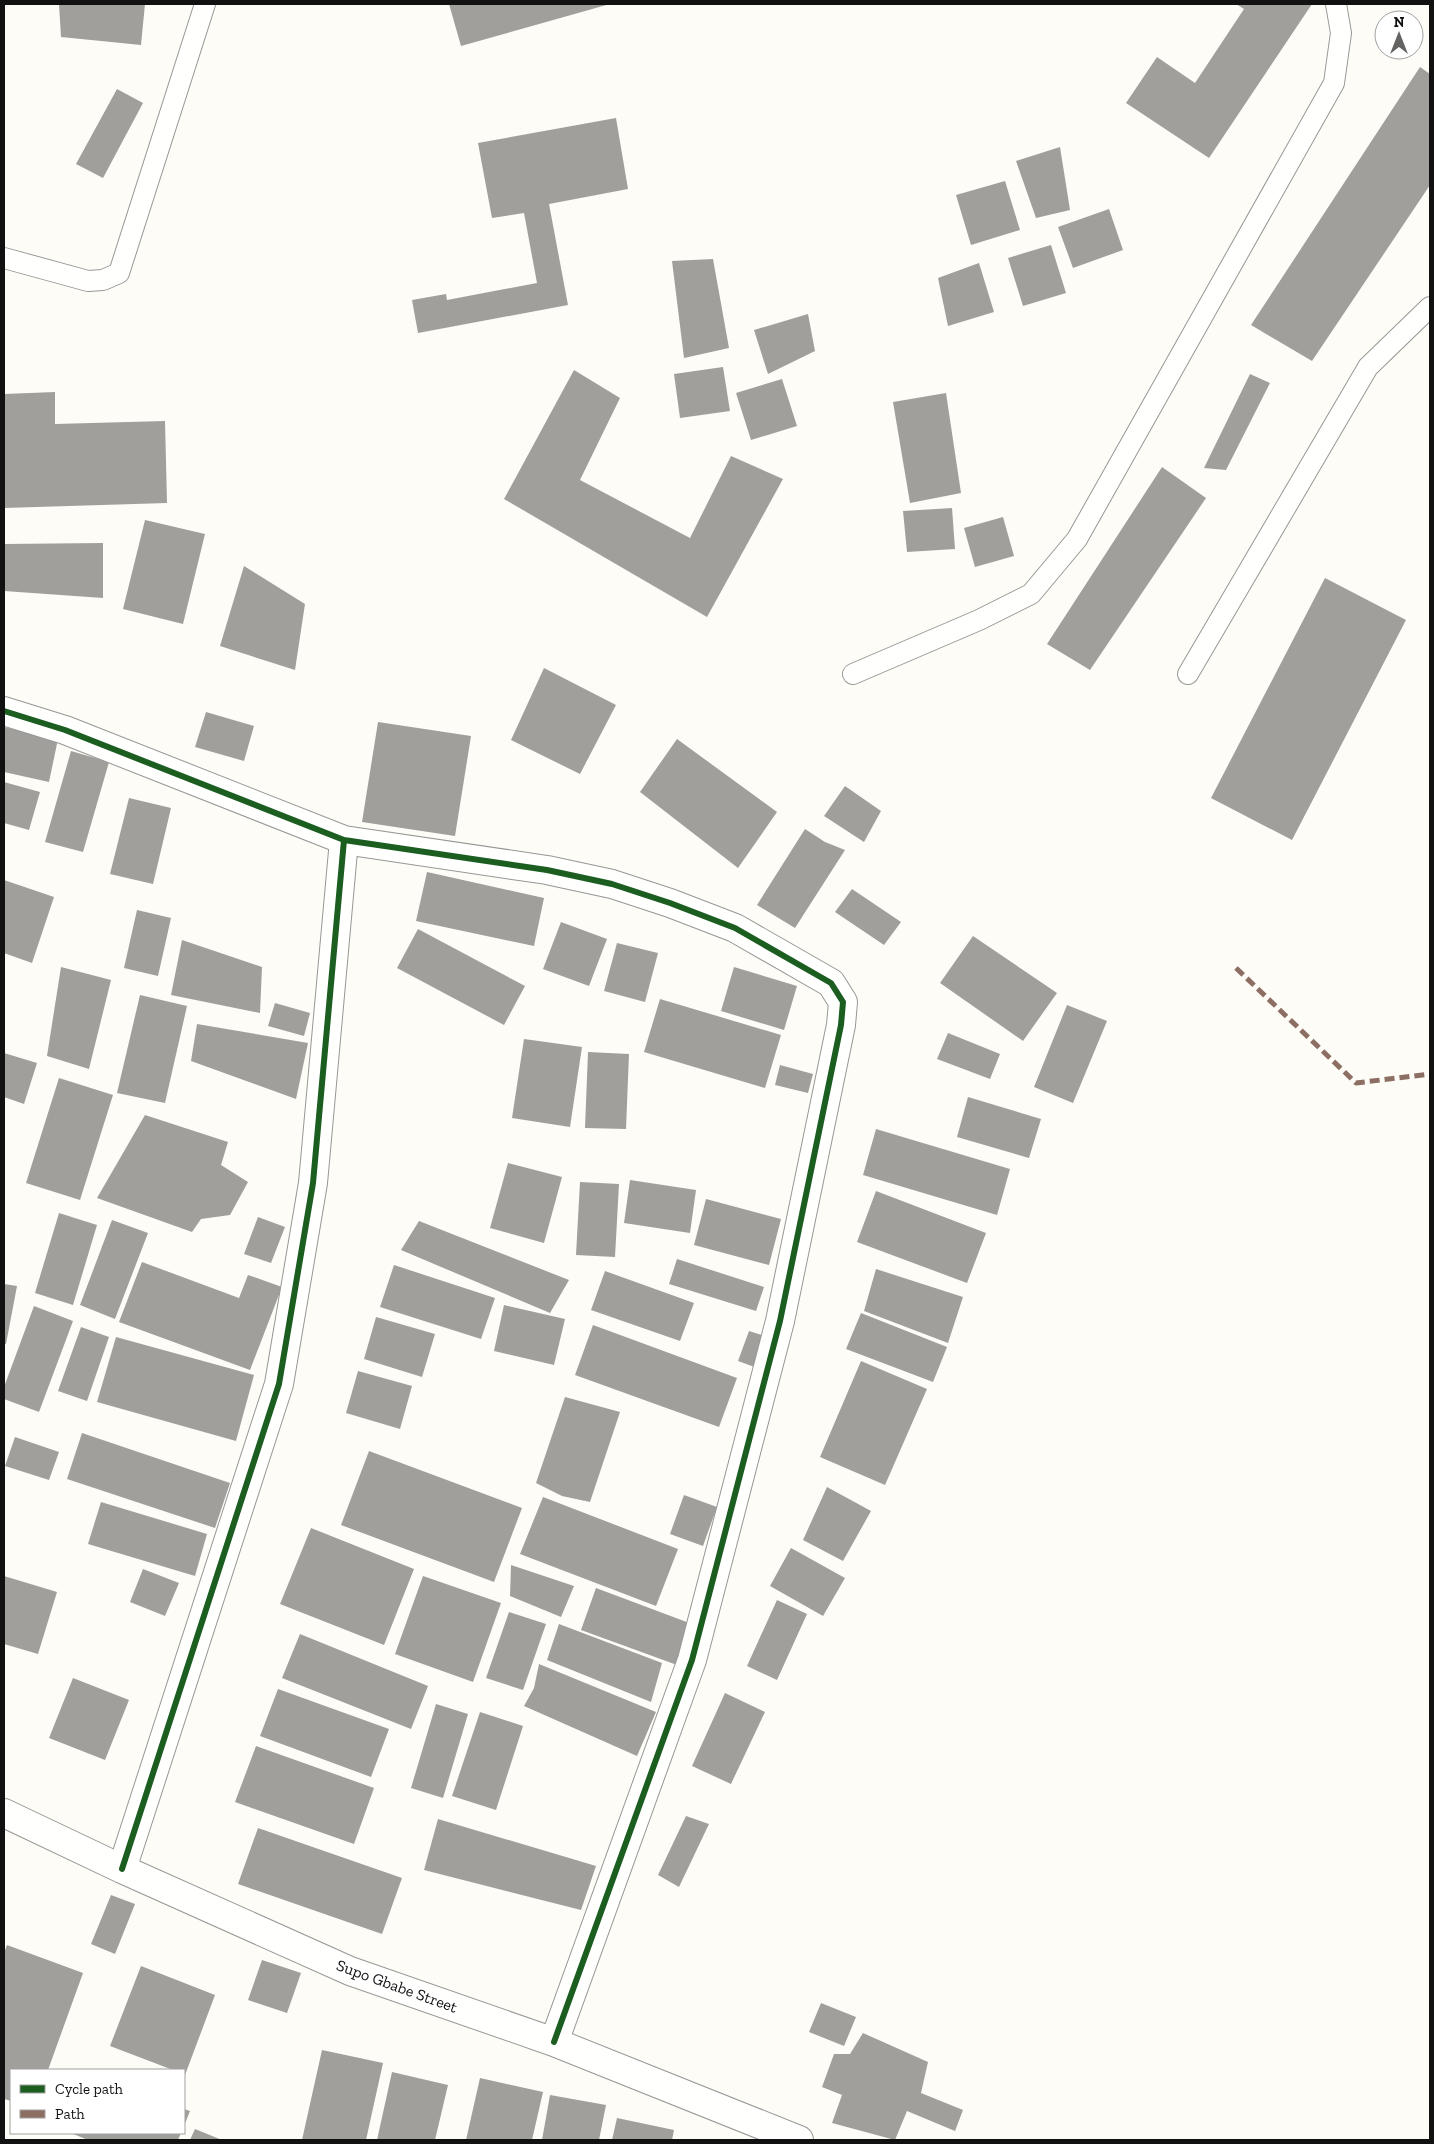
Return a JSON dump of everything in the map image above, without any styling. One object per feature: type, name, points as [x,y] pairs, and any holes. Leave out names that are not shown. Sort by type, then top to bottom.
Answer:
[{"type":"street","points":[[4,711],[65,730],[344,840],[547,870],[612,884],[735,928],[831,984],[843,1002],[841,1026],[780,1321],[692,1660],[554,2042]]},
{"type":"street","points":[[122,1869],[279,1384],[313,1183],[344,840]]},
{"type":"street","name":"Supo Gbabe Street","points":[[4,1813],[122,1869],[350,1971],[554,2042],[799,2140]]},
{"type":"lane","points":[[4,258],[88,281],[103,280],[119,273],[205,4]]},
{"type":"lane","points":[[853,674],[979,620],[1031,594],[1077,539],[1334,83],[1341,33],[1336,4]]},
{"type":"lane","points":[[1188,674],[1368,366],[1430,307]]},
{"type":"building","points":[[59,4],[145,4],[141,45],[61,37]]},
{"type":"building","points":[[449,4],[610,4],[461,46]]},
{"type":"building","points":[[1236,4],[1312,4],[1209,158],[1126,103],[1157,57],[1195,83],[1244,9]]},
{"type":"building","points":[[1420,67],[1430,74],[1430,185],[1312,361],[1251,325]]},
{"type":"building","points":[[117,89],[143,103],[103,178],[76,164]]},
{"type":"building","points":[[616,118],[628,189],[549,204],[568,305],[418,333],[412,300],[446,294],[447,300],[537,283],[524,213],[492,218],[478,143]]},
{"type":"building","points":[[1060,147],[1070,210],[1036,218],[1016,161]]},
{"type":"building","points":[[1005,181],[1020,230],[971,245],[956,195]]},
{"type":"building","points":[[1109,209],[1123,250],[1073,268],[1058,227]]},
{"type":"building","points":[[1051,245],[1066,293],[1023,306],[1008,258]]},
{"type":"building","points":[[713,259],[729,348],[684,358],[672,261]]},
{"type":"building","points":[[979,263],[994,312],[948,326],[938,278]]},
{"type":"building","points":[[808,314],[815,351],[768,374],[754,330]]},
{"type":"building","points":[[723,367],[730,411],[680,418],[674,374]]},
{"type":"building","points":[[574,370],[620,398],[580,480],[690,538],[731,456],[783,479],[707,617],[504,499]]},
{"type":"building","points":[[1250,374],[1270,383],[1226,470],[1204,468]]},
{"type":"building","points":[[782,379],[797,426],[751,440],[736,393]]},
{"type":"building","points":[[55,392],[55,424],[165,421],[167,503],[4,508],[4,394]]},
{"type":"building","points":[[946,393],[961,493],[910,503],[893,402]]},
{"type":"building","points":[[1162,467],[1206,498],[1090,670],[1047,644]]},
{"type":"building","points":[[952,508],[955,549],[907,552],[903,511]]},
{"type":"building","points":[[1003,517],[1014,556],[975,567],[964,528]]},
{"type":"building","points":[[145,520],[205,534],[183,624],[123,609]]},
{"type":"building","points":[[103,543],[103,598],[4,591],[4,544]]},
{"type":"building","points":[[244,566],[305,604],[295,670],[220,646]]},
{"type":"building","points":[[1325,578],[1406,620],[1292,840],[1211,798]]},
{"type":"building","points":[[544,668],[616,705],[580,774],[511,740]]},
{"type":"building","points":[[206,712],[254,726],[244,761],[195,747]]},
{"type":"building","points":[[378,722],[471,736],[455,836],[362,822]]},
{"type":"building","points":[[4,727],[58,739],[49,782],[4,772]]},
{"type":"building","points":[[677,739],[777,812],[738,868],[640,792]]},
{"type":"building","points":[[71,751],[109,762],[83,852],[45,842]]},
{"type":"building","points":[[4,782],[40,792],[29,830],[4,823]]},
{"type":"building","points":[[845,786],[881,811],[864,842],[824,816]]},
{"type":"building","points":[[129,798],[171,808],[153,884],[110,874]]},
{"type":"building","points":[[805,829],[825,842],[845,850],[795,928],[757,905]]},
{"type":"building","points":[[427,872],[544,898],[534,946],[416,921]]},
{"type":"building","points":[[4,880],[54,897],[32,963],[4,953]]},
{"type":"building","points":[[852,889],[901,922],[884,945],[835,912]]},
{"type":"building","points":[[137,910],[171,918],[158,976],[124,968]]},
{"type":"building","points":[[561,922],[607,939],[589,986],[543,969]]},
{"type":"building","points":[[418,929],[525,986],[504,1025],[397,968]]},
{"type":"building","points":[[973,936],[1057,993],[1023,1041],[940,983]]},
{"type":"building","points":[[182,940],[262,967],[260,1013],[171,995]]},
{"type":"building","points":[[617,943],[658,953],[645,1002],[604,991]]},
{"type":"building","points":[[61,967],[111,980],[89,1069],[47,1056]]},
{"type":"building","points":[[734,967],[797,986],[784,1030],[721,1011]]},
{"type":"building","points":[[140,995],[187,1006],[165,1103],[117,1093]]},
{"type":"building","points":[[660,999],[781,1035],[765,1088],[644,1052]]},
{"type":"building","points":[[275,1003],[310,1013],[304,1036],[268,1026]]},
{"type":"building","points":[[1067,1005],[1107,1021],[1073,1103],[1034,1087]]},
{"type":"building","points":[[197,1024],[308,1043],[296,1099],[191,1061]]},
{"type":"building","points":[[948,1033],[1000,1054],[990,1079],[937,1059]]},
{"type":"building","points":[[524,1039],[582,1047],[570,1127],[512,1118]]},
{"type":"building","points":[[588,1052],[629,1054],[626,1129],[585,1128]]},
{"type":"building","points":[[4,1053],[37,1063],[24,1104],[4,1097]]},
{"type":"building","points":[[780,1065],[813,1074],[808,1093],[775,1085]]},
{"type":"building","points":[[59,1078],[113,1095],[80,1200],[26,1183]]},
{"type":"building","points":[[968,1097],[1041,1119],[1029,1158],[957,1137]]},
{"type":"building","points":[[145,1115],[228,1142],[221,1165],[248,1182],[230,1215],[201,1219],[192,1232],[97,1198]]},
{"type":"building","points":[[876,1129],[1010,1169],[997,1215],[863,1175]]},
{"type":"building","points":[[508,1163],[562,1177],[544,1243],[490,1228]]},
{"type":"building","points":[[630,1180],[696,1190],[690,1233],[624,1223]]},
{"type":"building","points":[[580,1182],[619,1184],[615,1257],[576,1255]]},
{"type":"building","points":[[876,1191],[986,1233],[967,1283],[857,1242]]},
{"type":"building","points":[[706,1199],[781,1219],[769,1265],[694,1245]]},
{"type":"building","points":[[59,1213],[97,1225],[73,1305],[35,1293]]},
{"type":"building","points":[[258,1217],[285,1227],[271,1263],[244,1254]]},
{"type":"building","points":[[112,1220],[148,1233],[115,1319],[80,1305]]},
{"type":"building","points":[[419,1221],[569,1280],[550,1313],[401,1250]]},
{"type":"building","points":[[677,1259],[764,1287],[756,1311],[669,1284]]},
{"type":"building","points":[[142,1262],[239,1298],[248,1275],[282,1287],[250,1370],[119,1322]]},
{"type":"building","points":[[394,1265],[495,1298],[481,1339],[380,1307]]},
{"type":"building","points":[[876,1269],[963,1297],[948,1343],[864,1311]]},
{"type":"building","points":[[605,1271],[694,1303],[680,1341],[591,1310]]},
{"type":"building","points":[[4,1284],[17,1286],[6,1344],[4,1344]]},
{"type":"building","points":[[504,1305],[565,1319],[554,1365],[494,1351]]},
{"type":"building","points":[[34,1306],[73,1321],[39,1412],[4,1399],[4,1387]]},
{"type":"building","points":[[861,1313],[947,1347],[933,1382],[846,1349]]},
{"type":"building","points":[[376,1317],[435,1334],[422,1377],[364,1359]]},
{"type":"building","points":[[593,1325],[737,1378],[719,1427],[575,1375]]},
{"type":"building","points":[[81,1327],[109,1337],[87,1401],[58,1391]]},
{"type":"building","points":[[749,1331],[771,1338],[760,1369],[738,1361]]},
{"type":"building","points":[[116,1337],[254,1375],[236,1441],[97,1402]]},
{"type":"building","points":[[861,1361],[927,1389],[885,1485],[820,1457]]},
{"type":"building","points":[[358,1371],[412,1386],[400,1429],[346,1413]]},
{"type":"building","points":[[565,1397],[620,1412],[590,1502],[562,1496],[536,1483]]},
{"type":"building","points":[[82,1433],[230,1483],[215,1528],[67,1479]]},
{"type":"building","points":[[15,1437],[59,1452],[49,1480],[5,1466]]},
{"type":"building","points":[[369,1451],[522,1508],[494,1582],[341,1525]]},
{"type":"building","points":[[827,1487],[871,1511],[843,1561],[803,1540]]},
{"type":"building","points":[[684,1495],[717,1507],[703,1546],[670,1534]]},
{"type":"building","points":[[543,1497],[678,1549],[656,1606],[520,1554]]},
{"type":"building","points":[[101,1502],[207,1534],[195,1576],[88,1544]]},
{"type":"building","points":[[311,1528],[414,1569],[384,1645],[280,1604]]},
{"type":"building","points":[[791,1548],[845,1578],[823,1616],[770,1586]]},
{"type":"building","points":[[511,1565],[574,1586],[561,1617],[510,1596]]},
{"type":"building","points":[[143,1569],[179,1583],[165,1616],[130,1602]]},
{"type":"building","points":[[4,1576],[57,1592],[38,1654],[4,1644]]},
{"type":"building","points":[[423,1576],[501,1603],[473,1682],[395,1654]]},
{"type":"building","points":[[596,1588],[692,1624],[677,1665],[581,1630]]},
{"type":"building","points":[[777,1600],[807,1614],[777,1680],[747,1666]]},
{"type":"building","points":[[509,1612],[546,1624],[523,1690],[486,1678]]},
{"type":"building","points":[[559,1624],[662,1663],[651,1702],[547,1660]]},
{"type":"building","points":[[300,1634],[428,1686],[411,1729],[282,1678]]},
{"type":"building","points":[[539,1664],[656,1712],[637,1756],[524,1706],[534,1688]]},
{"type":"building","points":[[73,1678],[129,1700],[105,1760],[49,1738]]},
{"type":"building","points":[[278,1689],[389,1729],[371,1777],[260,1736]]},
{"type":"building","points":[[725,1693],[765,1712],[731,1784],[692,1766]]},
{"type":"building","points":[[436,1704],[468,1714],[443,1798],[411,1788]]},
{"type":"building","points":[[480,1712],[523,1726],[496,1810],[452,1796]]},
{"type":"building","points":[[256,1746],[374,1788],[354,1844],[235,1802]]},
{"type":"building","points":[[686,1816],[709,1824],[679,1887],[658,1875]]},
{"type":"building","points":[[438,1819],[596,1866],[581,1910],[424,1870]]},
{"type":"building","points":[[258,1828],[402,1878],[382,1934],[238,1884]]},
{"type":"building","points":[[111,1895],[135,1904],[115,1954],[91,1944]]},
{"type":"building","points":[[7,1945],[83,1973],[48,2069],[10,2069],[10,2101],[4,2099],[4,1953]]},
{"type":"building","points":[[262,1960],[301,1973],[287,2013],[248,2000]]},
{"type":"building","points":[[141,1966],[215,1995],[185,2075],[185,2069],[170,2069],[110,2046]]},
{"type":"building","points":[[821,2003],[856,2017],[844,2046],[809,2032]]},
{"type":"building","points":[[863,2033],[928,2062],[921,2093],[963,2110],[955,2131],[907,2111],[895,2140],[832,2123],[842,2095],[822,2087],[834,2054],[850,2054]]},
{"type":"building","points":[[322,2050],[383,2063],[366,2140],[302,2140]]},
{"type":"building","points":[[392,2072],[448,2085],[435,2140],[377,2140]]},
{"type":"building","points":[[480,2078],[543,2092],[532,2140],[466,2140]]},
{"type":"building","points":[[550,2095],[606,2105],[599,2140],[542,2140]]},
{"type":"building","points":[[185,2109],[190,2111],[185,2124]]},
{"type":"building","points":[[617,2118],[674,2130],[672,2140],[612,2140]]},
{"type":"building","points":[[195,2129],[222,2140],[190,2140]]},
{"type":"building","points":[[73,2134],[181,2134],[178,2140],[88,2140]]},
{"type":"marked path","points":[[1236,968],[1356,1083],[1430,1074]]},
{"type":"cycle path","points":[[4,711],[65,730],[344,840],[547,870],[612,884],[670,903],[735,928],[831,983],[843,1002],[841,1025],[780,1321],[692,1660],[554,2042]]},
{"type":"cycle path","points":[[122,1869],[279,1384],[313,1183],[344,840]]}]
